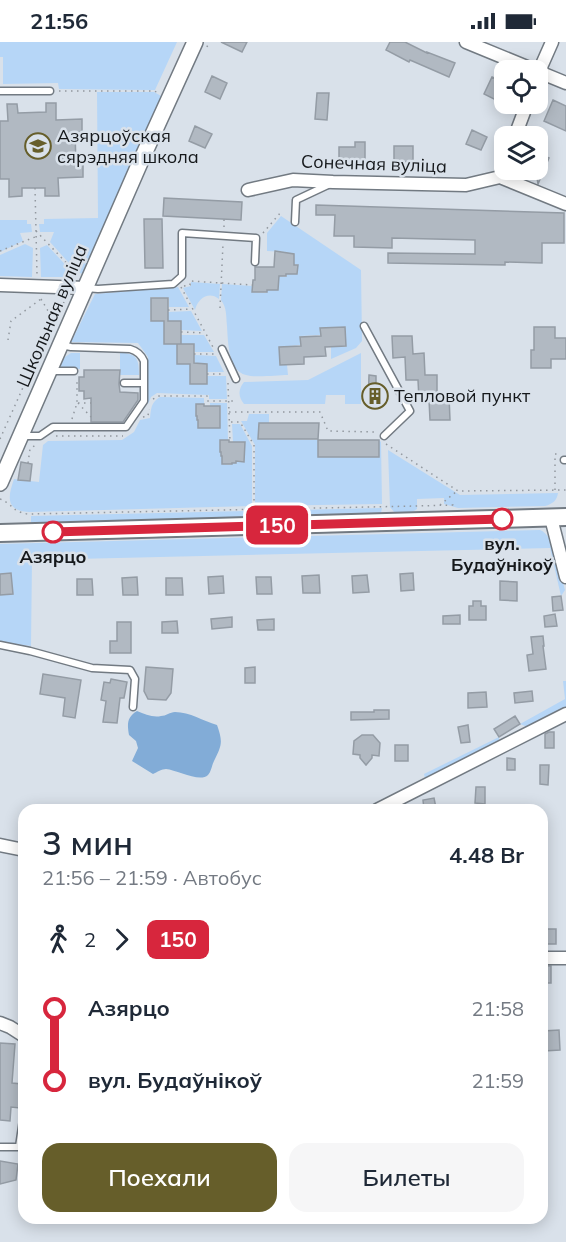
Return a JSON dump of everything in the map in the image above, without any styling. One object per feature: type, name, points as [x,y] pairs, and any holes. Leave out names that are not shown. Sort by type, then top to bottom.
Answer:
[{"type":"main road","points":[[0,533],[558,517]]},
{"type":"street","name":"Школьная вуліца","points":[[0,483],[195,42]]},
{"type":"street","points":[[466,42],[508,60]]},
{"type":"street","points":[[544,60],[552,42]]},
{"type":"street","points":[[548,76],[566,82]]},
{"type":"street","name":"Сонечная вуліца","points":[[248,190],[293,180],[466,185],[494,175]]},
{"type":"street","name":"Сонечная вуліца","points":[[518,180],[566,204]]},
{"type":"street","points":[[0,285],[86,288]]},
{"type":"street","points":[[558,517],[566,577]]},
{"type":"street","points":[[389,804],[566,714]]},
{"type":"street","points":[[0,845],[18,849]]},
{"type":"street","points":[[548,958],[566,958]]},
{"type":"street","points":[[0,1023],[18,1032]]},
{"type":"lane","points":[[0,91],[50,91]]},
{"type":"lane","points":[[295,222],[296,200],[333,182]]},
{"type":"lane","points":[[86,288],[173,284],[182,276],[182,233],[256,238],[255,262]]},
{"type":"lane","points":[[364,326],[410,411],[383,439]]},
{"type":"lane","points":[[21,436],[40,436],[53,427],[126,427],[144,401],[144,361],[136,351],[61,345]]},
{"type":"lane","points":[[222,349],[236,379]]},
{"type":"lane","points":[[50,371],[76,372]]},
{"type":"lane","points":[[124,383],[144,383]]},
{"type":"lane","points":[[0,645],[92,668],[130,670],[135,679],[133,707]]},
{"type":"lane","points":[[0,1147],[18,1147]]},
{"type":"path","points":[[50,91],[154,91],[170,98]]},
{"type":"path","points":[[35,188],[37,279]]},
{"type":"path","points":[[261,236],[281,212]]},
{"type":"path","points":[[220,308],[224,219]]},
{"type":"path","points":[[36,231],[77,274]]},
{"type":"path","points":[[0,251],[36,237]]},
{"type":"path","points":[[194,354],[217,354],[180,287],[190,285],[190,281],[253,285]]},
{"type":"path","points":[[8,340],[11,321],[41,299],[55,321]]},
{"type":"path","points":[[0,439],[64,303]]},
{"type":"path","points":[[168,310],[193,309]]},
{"type":"path","points":[[181,332],[206,333]]},
{"type":"path","points":[[51,436],[66,427],[73,417],[77,403],[76,372]]},
{"type":"path","points":[[207,374],[228,374]]},
{"type":"path","points":[[228,383],[230,442]]},
{"type":"path","points":[[207,401],[207,406]]},
{"type":"path","points":[[77,403],[91,403]]},
{"type":"path","points":[[77,403],[91,417]]},
{"type":"path","points":[[229,412],[320,412],[328,431],[376,432],[458,491],[566,490]]},
{"type":"path","points":[[230,422],[240,422],[254,445],[254,509]]},
{"type":"path","points":[[28,463],[30,449],[41,442]]},
{"type":"path","points":[[555,490],[555,454],[565,458]]},
{"type":"path","points":[[0,499],[9,503],[15,511],[28,514],[439,505],[458,491]]},
{"type":"shaded area","points":[[0,42],[177,42],[155,90],[59,89],[58,83],[3,84],[3,57],[0,57]]},
{"type":"shaded area","points":[[97,92],[154,92],[163,97],[83,274],[77,272],[50,242],[54,232],[40,232],[39,224],[44,224],[44,219],[98,218]]},
{"type":"shaded area","points":[[281,216],[361,270],[362,341],[356,348],[331,359],[331,347],[346,347],[345,327],[320,328],[320,335],[300,336],[300,345],[279,347],[280,365],[287,365],[288,375],[250,376],[240,372],[232,362],[226,312],[221,300],[222,284],[252,286],[252,292],[266,293],[267,290],[278,290],[279,281],[276,276],[286,277],[287,274],[297,274],[298,265],[294,264],[294,254],[267,251],[267,233]]},
{"type":"shaded area","points":[[0,220],[27,220],[27,224],[31,224],[32,232],[20,233],[23,241],[0,252]]},
{"type":"shaded area","points":[[25,244],[33,248],[32,277],[0,276],[0,255]]},
{"type":"shaded area","points":[[47,245],[73,273],[73,277],[41,277],[40,248]]},
{"type":"shaded area","points":[[191,282],[220,284],[219,299],[211,296],[204,297],[195,310],[183,288],[191,286]]},
{"type":"shaded area","points":[[178,287],[189,307],[169,307],[169,298],[151,297],[150,321],[164,321],[164,344],[177,344],[178,364],[190,364],[207,376],[226,376],[227,399],[209,399],[209,395],[157,393],[151,397],[148,404],[148,357],[138,343],[71,342],[95,294]]},
{"type":"shaded area","points":[[191,311],[202,331],[181,330],[181,321],[168,321],[168,312]]},
{"type":"shaded area","points":[[181,335],[204,335],[214,352],[195,352],[194,344],[181,344]]},
{"type":"shaded area","points":[[71,353],[80,353],[80,369],[59,368],[65,357]]},
{"type":"shaded area","points":[[120,353],[130,354],[136,358],[139,375],[120,375]]},
{"type":"shaded area","points":[[361,353],[361,404],[345,404],[345,395],[326,395],[325,404],[244,404],[241,399],[240,390],[244,382],[308,380]]},
{"type":"shaded area","points":[[194,355],[216,356],[224,372],[207,372],[207,364],[195,364]]},
{"type":"shaded area","points":[[160,397],[204,398],[204,404],[196,404],[198,428],[220,426],[221,406],[210,406],[210,403],[227,403],[228,440],[220,440],[222,464],[231,465],[244,461],[245,443],[233,442],[232,424],[240,424],[252,446],[252,506],[29,512],[12,506],[10,491],[14,479],[39,482],[43,445],[48,441],[122,440],[134,432],[140,420],[150,418],[153,403]]},
{"type":"shaded area","points":[[249,414],[269,414],[269,423],[259,423],[259,439],[318,440],[319,457],[379,457],[379,440],[381,442],[382,504],[255,506],[255,445],[241,421],[247,421]]},
{"type":"shaded area","points":[[388,450],[460,495],[558,493],[554,501],[545,506],[458,508],[444,504],[444,498],[417,499],[417,509],[395,513],[390,507]]},
{"type":"shaded area","points":[[382,508],[381,513],[376,516],[31,524],[31,516]]},
{"type":"shaded area","points":[[540,530],[550,539],[557,556],[565,590],[561,596],[550,548],[32,560],[31,646],[0,642],[0,544]]},
{"type":"shaded area","points":[[563,681],[566,681],[566,708],[528,727],[520,724],[565,699]]},
{"type":"shaded area","points":[[137,711],[155,716],[181,712],[217,725],[221,743],[208,775],[200,778],[166,769],[153,774],[132,761],[138,748],[136,741],[129,735],[128,724],[131,716]]},
{"type":"shaded area","points":[[499,737],[499,742],[428,780],[425,778],[424,774]]},
{"type":"building","points":[[221,42],[247,42],[242,52]]},
{"type":"building","points":[[390,42],[405,42],[455,63],[449,77],[410,60],[409,62],[386,50]]},
{"type":"building","points":[[212,76],[227,83],[220,99],[205,92]]},
{"type":"building","points":[[492,77],[494,78],[494,99],[484,94]]},
{"type":"building","points":[[317,93],[329,93],[327,120],[315,119]]},
{"type":"building","points":[[553,100],[566,106],[566,131],[544,121]]},
{"type":"building","name":"Азярцоўская сярэдняя школа","points":[[46,103],[56,103],[56,120],[82,119],[82,132],[75,132],[76,165],[83,164],[83,177],[58,178],[59,196],[45,196],[45,188],[22,188],[22,196],[9,197],[9,179],[0,179],[0,121],[8,121],[7,104],[17,104],[18,113],[46,112]]},
{"type":"building","points":[[195,126],[212,134],[205,148],[189,141]]},
{"type":"building","points":[[472,130],[487,137],[481,150],[466,144]]},
{"type":"building","points":[[355,142],[365,142],[365,160],[339,161],[339,147],[355,147]]},
{"type":"building","points":[[394,146],[413,146],[413,162],[394,162]]},
{"type":"building","points":[[164,198],[242,202],[241,220],[163,216]]},
{"type":"building","points":[[316,205],[564,213],[564,243],[542,243],[542,263],[505,262],[505,265],[388,263],[388,253],[475,254],[475,240],[392,238],[392,248],[354,247],[354,236],[334,236],[335,215],[316,215]]},
{"type":"building","points":[[144,219],[162,219],[163,268],[145,268]]},
{"type":"building","points":[[275,251],[294,254],[294,265],[298,265],[297,274],[279,276],[278,290],[252,292],[255,267],[274,267]]},
{"type":"building","points":[[151,298],[168,298],[168,321],[181,321],[181,344],[164,344],[164,321],[151,321]]},
{"type":"building","points":[[345,327],[346,346],[325,347],[326,356],[304,357],[304,364],[280,365],[279,347],[301,346],[300,337],[321,336],[320,328]]},
{"type":"building","points":[[534,327],[555,327],[555,338],[566,338],[566,359],[551,359],[551,368],[531,368]]},
{"type":"building","points":[[392,336],[412,336],[413,354],[424,353],[425,375],[437,375],[437,396],[449,396],[450,420],[430,420],[429,400],[419,400],[418,380],[406,380],[405,357],[393,358]]},
{"type":"building","points":[[177,344],[194,344],[194,363],[207,364],[207,384],[190,384],[190,364],[177,364]]},
{"type":"building","points":[[84,370],[120,370],[120,392],[138,393],[138,400],[123,422],[91,422],[91,398],[84,399],[84,391],[79,391],[79,377],[84,377]]},
{"type":"building","name":"Тепловой пункт","points":[[369,375],[376,376],[376,387],[383,387],[383,406],[368,406]]},
{"type":"building","points":[[196,404],[220,406],[220,428],[198,428]]},
{"type":"building","points":[[259,423],[319,423],[318,439],[258,439]]},
{"type":"building","points":[[220,440],[245,442],[244,462],[222,464]]},
{"type":"building","points":[[318,440],[379,440],[379,457],[318,457]]},
{"type":"building","points":[[21,462],[32,464],[30,481],[18,480]]},
{"type":"building","points":[[11,573],[13,594],[0,595],[0,574]]},
{"type":"building","points":[[413,573],[414,590],[401,591],[400,574]]},
{"type":"building","points":[[319,575],[320,593],[303,593],[302,576]]},
{"type":"building","points":[[367,575],[369,592],[353,593],[352,576]]},
{"type":"building","points":[[223,576],[224,593],[209,594],[208,577]]},
{"type":"building","points":[[137,577],[138,595],[123,595],[122,578]]},
{"type":"building","points":[[256,577],[271,577],[272,594],[257,594]]},
{"type":"building","points":[[166,578],[182,578],[183,595],[166,595]]},
{"type":"building","points":[[77,579],[92,579],[93,595],[77,595]]},
{"type":"building","points":[[500,581],[517,582],[517,601],[500,600]]},
{"type":"building","points":[[561,596],[563,610],[553,611],[552,597]]},
{"type":"building","points":[[473,601],[481,601],[481,606],[486,606],[486,620],[469,620],[469,606],[473,606]]},
{"type":"building","points":[[555,614],[557,626],[545,627],[544,616]]},
{"type":"building","points":[[460,615],[460,624],[443,624],[443,616]]},
{"type":"building","points":[[232,617],[232,627],[212,629],[211,619]]},
{"type":"building","points":[[274,619],[274,630],[258,630],[257,620]]},
{"type":"building","points":[[177,621],[178,633],[162,633],[162,622]]},
{"type":"building","points":[[117,622],[131,622],[131,653],[110,653],[110,641],[117,641]]},
{"type":"building","points":[[543,636],[546,669],[529,671],[527,655],[533,654],[531,637]]},
{"type":"building","points":[[146,667],[173,669],[171,693],[166,700],[148,699],[144,691]]},
{"type":"building","points":[[255,667],[255,683],[245,683],[245,668]]},
{"type":"building","points":[[43,674],[81,680],[75,718],[63,716],[65,698],[40,694]]},
{"type":"building","points":[[111,679],[127,682],[124,698],[120,698],[117,723],[103,722],[106,701],[101,700],[104,682],[110,683]]},
{"type":"building","points":[[532,691],[533,701],[515,703],[514,693]]},
{"type":"building","points":[[486,692],[487,707],[468,708],[468,693]]},
{"type":"building","points":[[374,710],[389,710],[389,719],[351,720],[351,712],[374,712]]},
{"type":"building","points":[[515,716],[520,724],[499,737],[494,729]]},
{"type":"building","points":[[468,725],[470,742],[461,743],[458,727]]},
{"type":"building","points":[[554,732],[554,748],[545,748],[545,734]]},
{"type":"building","points":[[362,735],[373,735],[380,743],[379,756],[372,755],[366,765],[360,755],[353,754],[354,741]]},
{"type":"building","points":[[395,745],[408,745],[408,761],[395,761]]},
{"type":"building","points":[[507,758],[515,759],[515,770],[507,770]]},
{"type":"building","points":[[540,765],[549,765],[548,785],[540,784]]},
{"type":"building","points":[[476,787],[485,787],[485,804],[475,803]]},
{"type":"building","points":[[434,798],[435,804],[423,804],[423,800]]},
{"type":"building","points":[[548,929],[556,929],[556,944],[548,944]]},
{"type":"building","points":[[548,966],[551,966],[551,983],[548,983]]},
{"type":"building","points":[[559,1030],[560,1050],[548,1051],[548,1031]]},
{"type":"building","points":[[0,1043],[15,1044],[12,1083],[18,1084],[18,1108],[11,1107],[10,1121],[0,1120]]},
{"type":"building","points":[[0,1161],[18,1164],[16,1180],[0,1184]]},
{"type":"bus line","name":"150","points":[[53,532],[502,519]]},
{"type":"place","name":"Азярцоўская сярэдняя школа","points":[[38,146]]},
{"type":"place","name":"Тепловой пункт","points":[[375,396]]},
{"type":"place","name":"вул. Будаўнікоў","points":[[502,519]]},
{"type":"place","name":"Азярцо","points":[[53,532]]}]
